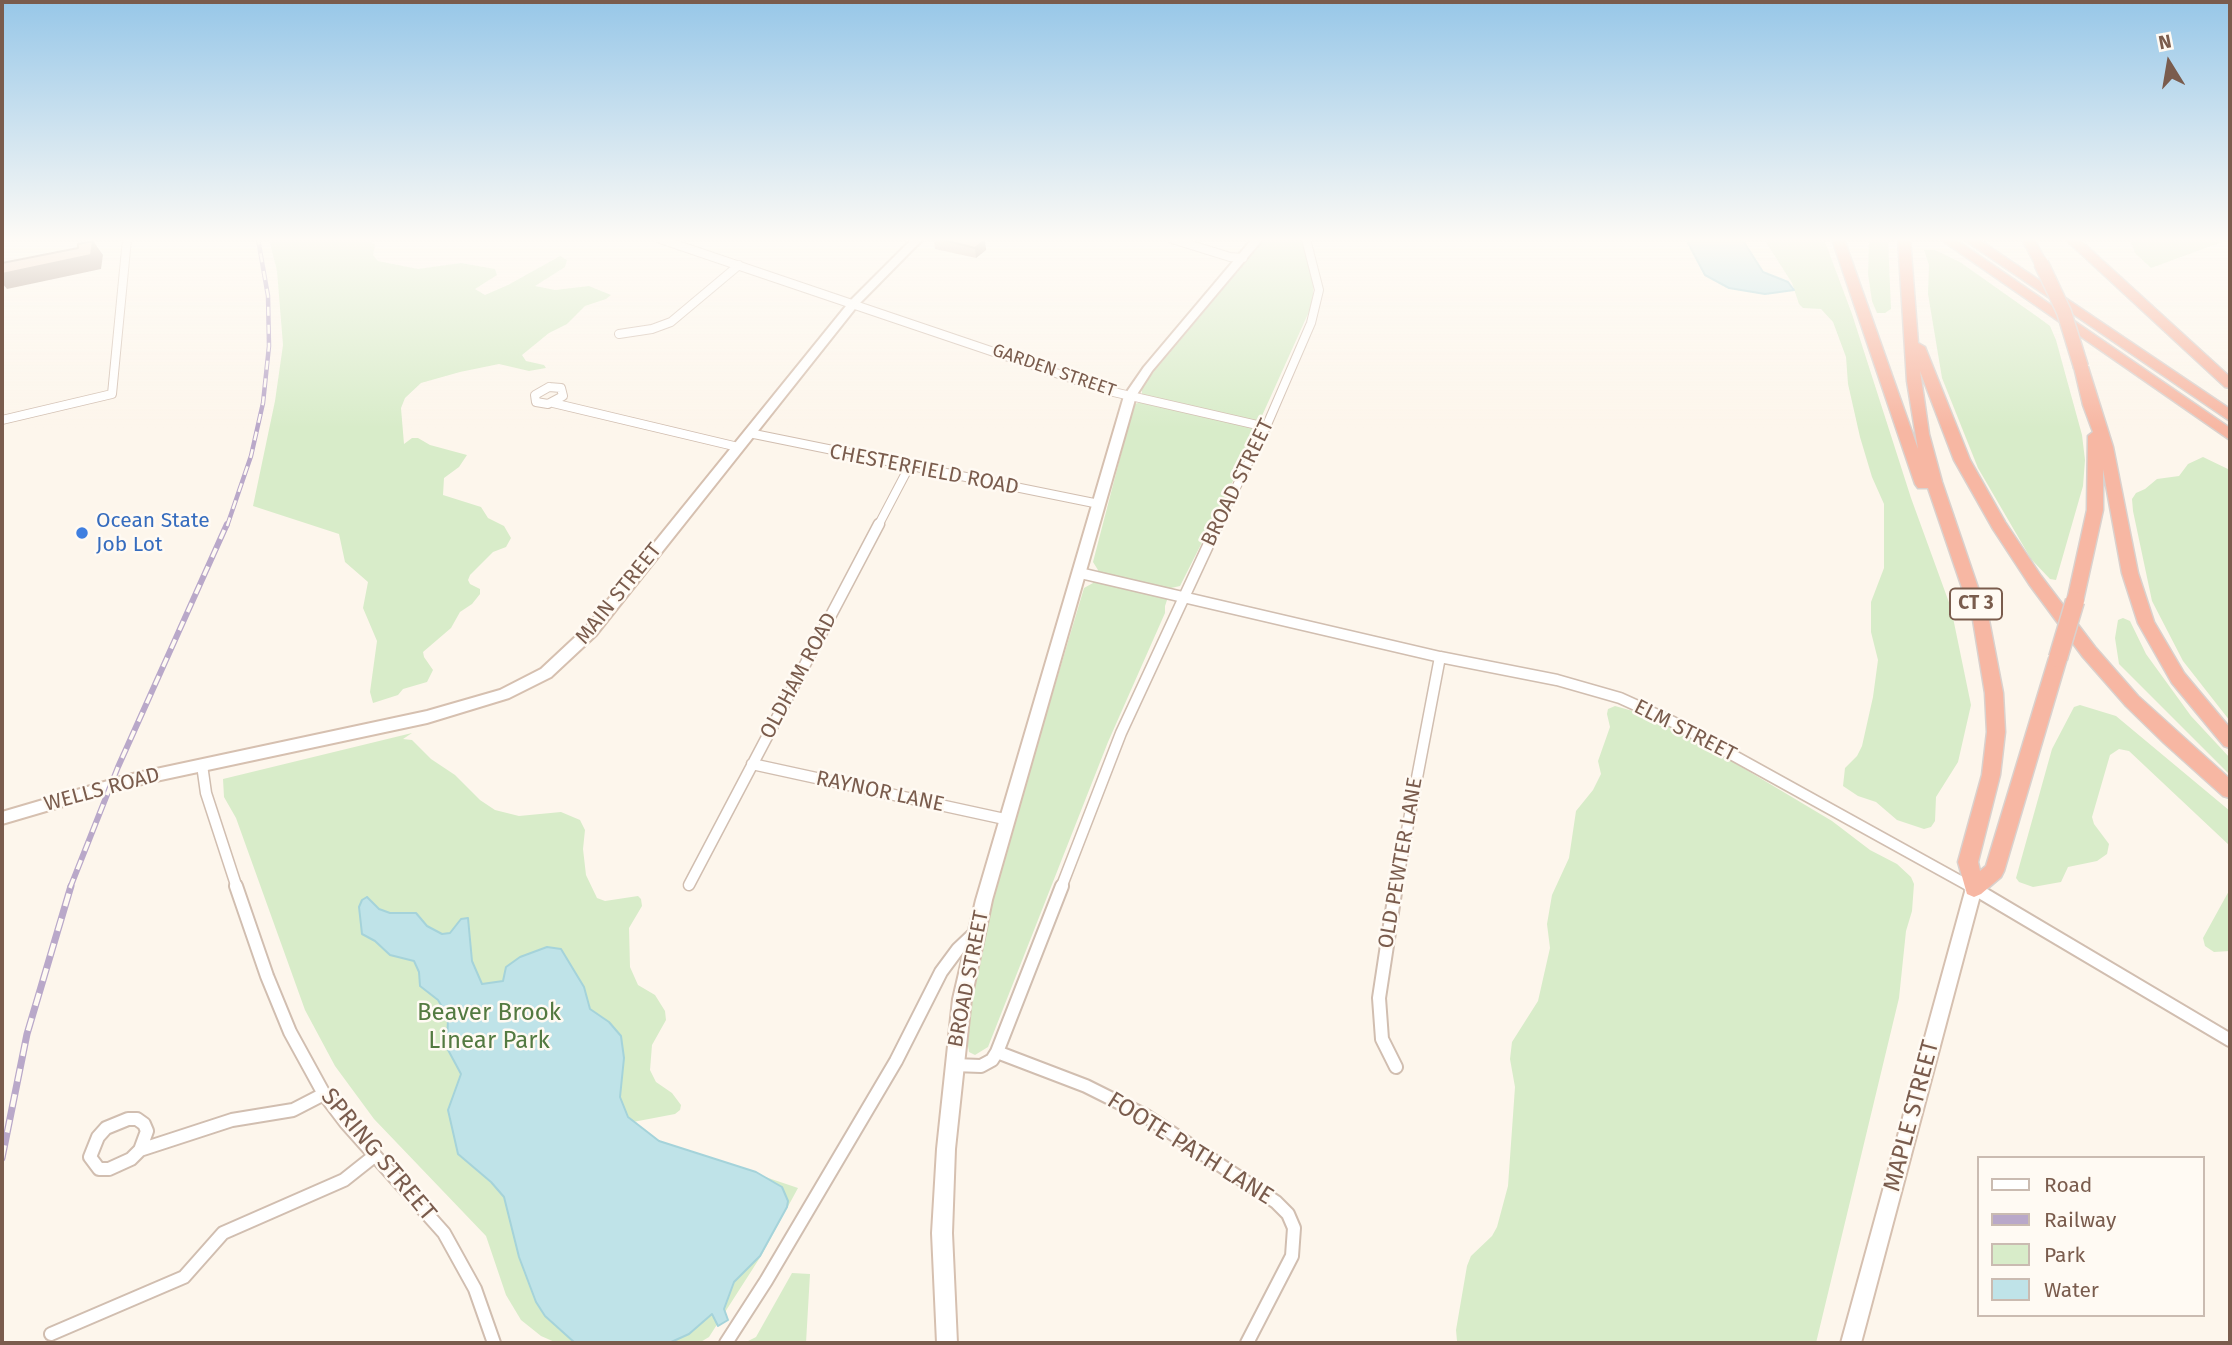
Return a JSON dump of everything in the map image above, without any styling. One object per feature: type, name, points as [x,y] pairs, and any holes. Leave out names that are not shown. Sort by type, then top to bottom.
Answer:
[{"type":"highway","points":[[1860,302],[1928,498],[1950,529]]},
{"type":"highway","name":"CT 3","points":[[1909,302],[1916,399],[1922,434],[1981,620],[1994,693],[1996,732],[1991,775],[1968,862],[1974,888],[1994,871],[2075,601],[2090,539],[2096,496],[2095,439],[2081,367],[2059,302]]},
{"type":"highway","points":[[2037,302],[2230,435]]},
{"type":"highway","points":[[2062,302],[2230,416]]},
{"type":"highway","points":[[2138,302],[2230,384]]},
{"type":"highway","points":[[2139,302],[2143,306]]},
{"type":"highway","points":[[1910,324],[1958,452],[2022,561],[2112,679],[2158,726],[2230,790]]},
{"type":"highway","points":[[2087,393],[2106,447],[2130,573],[2146,623],[2178,678],[2230,741]]},
{"type":"street","points":[[2,420],[112,394],[121,302]]},
{"type":"street","points":[[619,334],[652,330],[671,322],[695,302]]},
{"type":"street","name":"GARDEN STREET","points":[[850,302],[1130,396],[1266,428]]},
{"type":"street","name":"BROAD STREET","points":[[1206,302],[1148,369],[1130,396],[975,933],[962,999],[954,1065],[981,1066],[992,1060],[997,1052],[1121,733],[1183,596],[1266,428],[1317,302]]},
{"type":"street","name":"MAIN STREET","points":[[202,765],[427,717],[504,694],[546,673],[578,646],[854,303]]},
{"type":"street","points":[[553,403],[738,447]]},
{"type":"street","name":"CHESTERFIELD ROAD","points":[[749,433],[1099,504]]},
{"type":"street","name":"OLDHAM ROAD","points":[[689,885],[909,467]]},
{"type":"street","name":"ELM STREET","points":[[1080,573],[1440,656],[1558,680],[1620,698],[1649,710],[1974,888],[2230,1040]]},
{"type":"street","name":"OLD PEWTER LANE","points":[[1396,1067],[1382,1039],[1379,998],[1394,898],[1440,656]]},
{"type":"street","name":"RAYNOR LANE","points":[[752,764],[1009,820]]},
{"type":"street","name":"WELLS ROAD","points":[[2,818],[119,783],[202,765]]},
{"type":"street","name":"SPRING STREET","points":[[202,765],[206,793],[267,976],[290,1032],[324,1094],[373,1157],[444,1233],[475,1289],[495,1343]]},
{"type":"street","name":"MAPLE STREET","points":[[1851,1343],[1974,888]]},
{"type":"street","points":[[726,1343],[897,1061],[942,972],[952,956],[975,933]]},
{"type":"street","name":"FOOTE PATH LANE","points":[[997,1052],[1086,1086],[1146,1116],[1276,1202],[1287,1214],[1294,1228],[1292,1256],[1247,1343]]},
{"type":"street","points":[[947,1343],[943,1200],[954,1065]]},
{"type":"street","points":[[140,1150],[147,1131],[144,1124],[137,1119],[128,1119],[106,1128],[92,1147],[90,1157],[99,1169],[109,1169],[120,1166],[140,1150],[232,1120],[293,1110],[324,1094]]},
{"type":"street","points":[[51,1334],[184,1277],[223,1233],[344,1180],[373,1157]]},
{"type":"green space","points":[[279,302],[598,302],[585,306],[567,324],[549,333],[522,355],[526,361],[544,365],[546,368],[529,371],[499,364],[460,372],[421,383],[405,398],[401,408],[404,444],[412,438],[418,438],[430,445],[467,455],[459,467],[444,478],[443,495],[481,507],[488,518],[504,526],[511,538],[506,547],[493,552],[470,575],[470,584],[480,589],[480,594],[460,612],[451,628],[423,652],[433,670],[427,682],[403,689],[398,695],[373,703],[370,692],[377,641],[363,608],[368,582],[345,562],[339,534],[253,506],[275,401],[283,345]]},
{"type":"green space","points":[[1212,302],[1312,302],[1261,418],[1257,421],[1239,469],[1180,586],[1171,588],[1165,613],[1108,742],[988,1047],[975,1055],[969,1052],[968,1021],[993,893],[1084,588],[1093,583],[1098,570],[1093,562],[1134,404],[1142,402],[1142,389]]},
{"type":"green space","points":[[1798,302],[1847,302],[1911,498],[1951,608],[1971,705],[1958,762],[1936,797],[1935,821],[1931,827],[1924,829],[1897,820],[1876,802],[1858,796],[1843,786],[1845,768],[1857,756],[1862,746],[1873,697],[1878,660],[1871,632],[1871,602],[1884,568],[1884,504],[1872,477],[1860,437],[1848,384],[1846,357],[1833,322],[1821,309],[1803,308]]},
{"type":"green space","points":[[1872,302],[1891,302],[1891,309],[1885,313],[1877,313]]},
{"type":"green space","points":[[1929,302],[2016,302],[2050,326],[2082,435],[2085,460],[2083,486],[2056,580],[2050,579],[2031,559],[1978,468],[1942,378]]},
{"type":"green space","points":[[2203,457],[2230,470],[2230,721],[2183,661],[2152,601],[2133,511],[2132,499],[2136,493],[2157,479],[2179,476],[2188,464]]},
{"type":"green space","points":[[2123,618],[2130,621],[2146,654],[2191,716],[2230,758],[2230,775],[2119,664],[2115,638],[2118,620]]},
{"type":"green space","points":[[2080,705],[2116,716],[2230,811],[2230,846],[2129,751],[2119,749],[2110,755],[2092,817],[2109,844],[2107,854],[2097,861],[2068,867],[2061,882],[2033,887],[2019,882],[2016,878],[2052,749],[2074,707]]},
{"type":"green space","points":[[1615,706],[1647,715],[1693,738],[1832,821],[1870,850],[1897,864],[1911,877],[1914,884],[1899,998],[1816,1343],[1457,1341],[1456,1330],[1467,1266],[1471,1256],[1492,1236],[1497,1227],[1508,1186],[1515,1087],[1510,1059],[1512,1042],[1538,1001],[1550,948],[1547,924],[1552,895],[1569,858],[1576,811],[1593,790],[1601,774],[1598,761],[1610,727],[1608,709]]},
{"type":"green space","name":"Beaver Brook Linear Park","points":[[412,733],[403,739],[412,740],[431,759],[455,775],[480,800],[495,810],[519,816],[561,812],[580,820],[585,830],[583,849],[586,875],[597,898],[605,901],[638,896],[641,899],[642,906],[629,928],[630,967],[638,985],[655,995],[665,1011],[666,1020],[652,1045],[650,1070],[656,1082],[672,1093],[681,1105],[675,1114],[633,1122],[632,1132],[798,1188],[761,1256],[709,1337],[699,1343],[557,1343],[541,1336],[521,1320],[506,1295],[486,1236],[374,1119],[335,1066],[305,1010],[236,818],[224,797],[223,779]]},
{"type":"green space","points":[[2230,889],[2230,951],[2214,952],[2205,946],[2203,938]]},
{"type":"green space","points":[[792,1273],[810,1274],[806,1343],[744,1343],[756,1337]]},
{"type":"water","points":[[367,897],[379,909],[390,913],[416,913],[427,926],[442,934],[450,933],[461,919],[468,918],[472,961],[482,984],[503,981],[506,967],[520,957],[547,947],[561,949],[584,987],[590,1009],[609,1022],[621,1036],[624,1058],[620,1097],[628,1117],[659,1141],[756,1172],[782,1187],[788,1201],[787,1207],[760,1256],[734,1282],[724,1309],[728,1320],[718,1326],[712,1314],[689,1334],[669,1343],[575,1343],[545,1316],[536,1302],[519,1257],[504,1197],[458,1154],[448,1110],[461,1074],[447,1048],[448,1017],[438,1000],[420,986],[419,972],[414,961],[390,955],[375,941],[362,934],[359,907]]},
{"type":"railway","points":[[227,526],[251,456],[263,403],[269,346],[268,302]]},
{"type":"railway","points":[[70,888],[118,767],[227,524]]},
{"type":"railway","points":[[2,1158],[27,1034],[71,886]]},
{"type":"place","name":"Ocean State Job Lot","points":[[82,533]]}]
